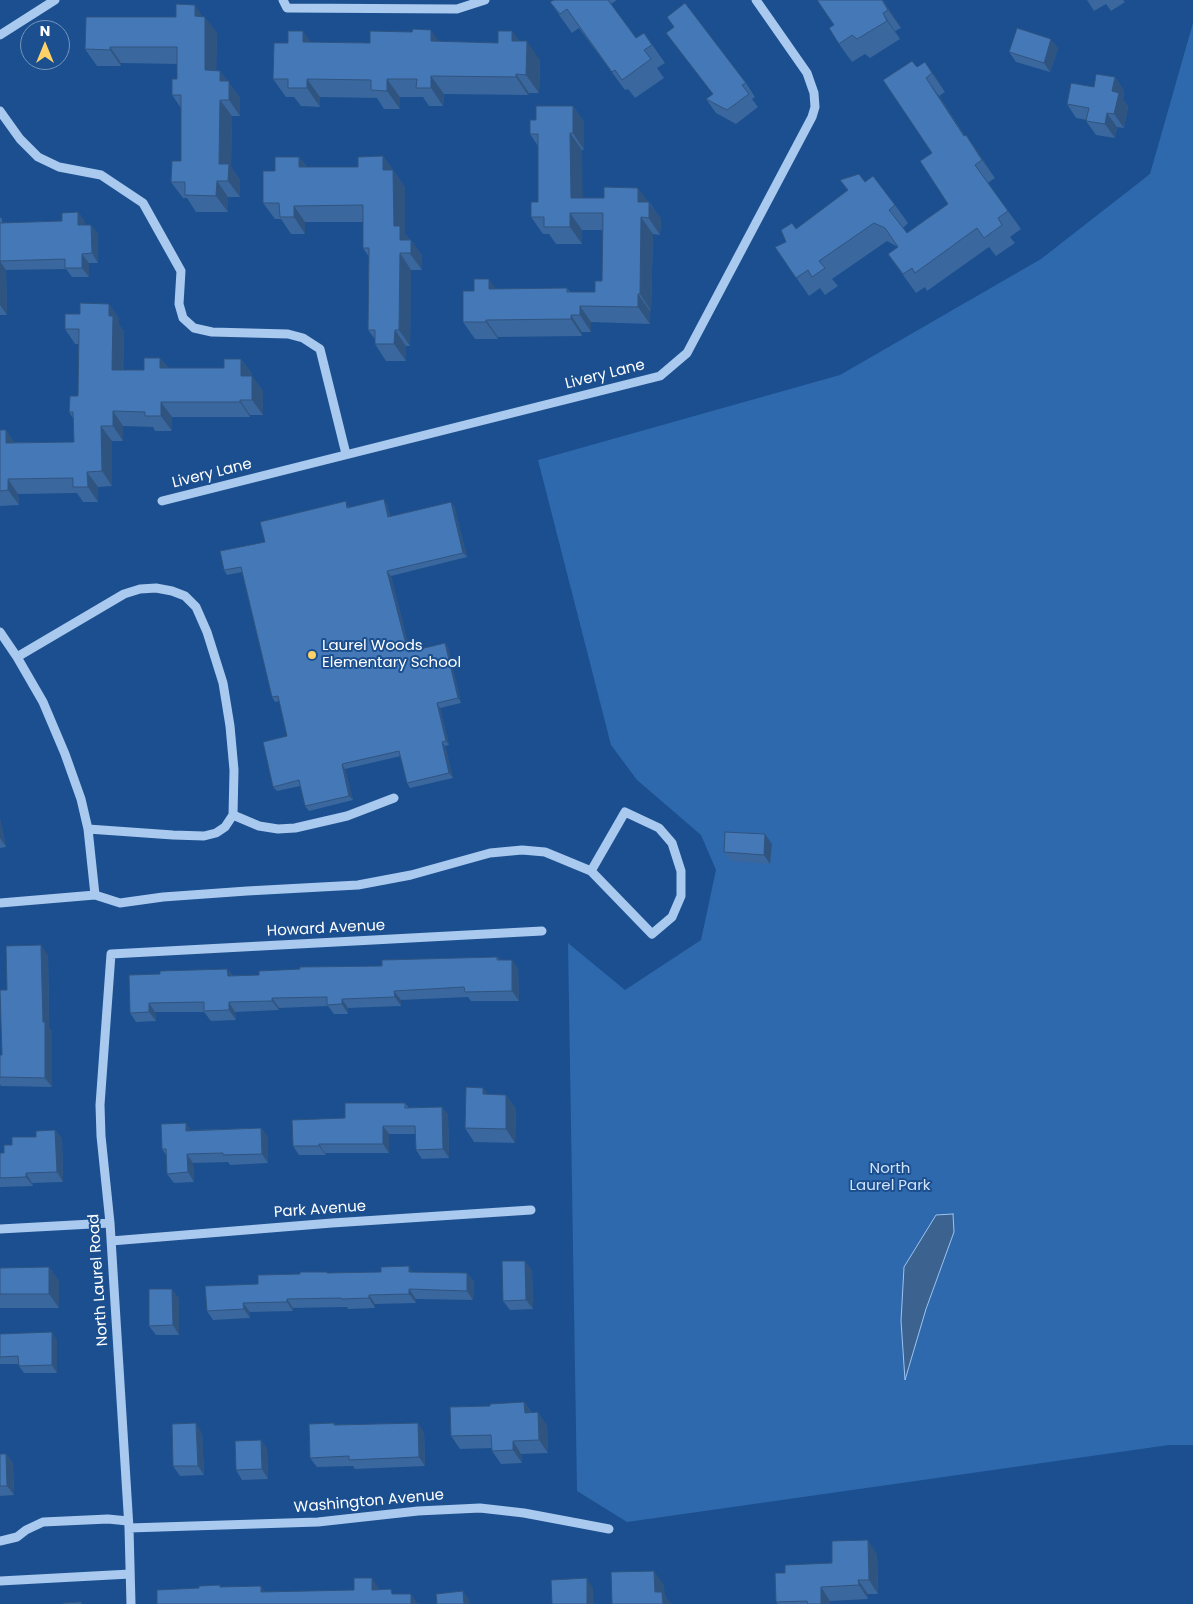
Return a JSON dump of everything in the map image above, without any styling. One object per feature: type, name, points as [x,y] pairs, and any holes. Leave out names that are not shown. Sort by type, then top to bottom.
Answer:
[{"type":"street","points":[[0,35],[55,0]]},
{"type":"street","points":[[283,0],[287,8],[457,9],[485,0]]},
{"type":"street","name":"Livery Lane","points":[[162,501],[660,376],[687,353],[812,117],[814,93],[807,73],[756,0]]},
{"type":"street","points":[[0,111],[20,140],[38,157],[59,167],[101,175],[143,203],[182,272],[179,304],[183,318],[194,328],[212,332],[288,334],[303,338],[320,349],[346,454]]},
{"type":"street","points":[[17,657],[124,594],[140,589],[156,588],[172,591],[184,596],[196,608],[207,632],[224,683],[234,770],[233,815],[225,827],[216,833],[204,836],[173,836],[88,829]]},
{"type":"street","points":[[0,632],[43,702],[65,754],[88,829],[94,895]]},
{"type":"street","points":[[233,815],[259,826],[278,830],[348,816],[394,798]]},
{"type":"street","points":[[0,903],[94,895],[120,903],[163,897],[358,885],[411,875],[500,851],[522,850],[545,852],[591,871],[652,934],[672,917],[681,896],[681,871],[672,843],[659,828],[625,812],[591,871]]},
{"type":"street","name":"Howard Avenue","points":[[111,954],[542,931]]},
{"type":"street","name":"North Laurel Road","points":[[111,954],[100,1105],[101,1136],[110,1223],[129,1524],[131,1604]]},
{"type":"street","name":"Park Avenue","points":[[111,1242],[332,1223],[531,1210]]},
{"type":"street","points":[[0,1229],[110,1223]]},
{"type":"street","name":"Washington Avenue","points":[[0,1541],[17,1537],[26,1530],[44,1522],[108,1519],[129,1524],[318,1522],[418,1511],[480,1508],[524,1512],[609,1529]]},
{"type":"street","points":[[0,1581],[130,1574]]},
{"type":"green space","name":"North Laurel Park","points":[[1193,23],[1193,1445],[1169,1445],[627,1522],[577,1491],[568,943],[625,990],[701,940],[716,870],[701,835],[637,780],[611,745],[538,460],[840,375],[1041,259],[1150,174]]},
{"type":"shaded area","points":[[953,1214],[954,1232],[926,1309],[905,1380],[901,1321],[904,1267],[936,1215]]},
{"type":"building","points":[[554,0],[608,0],[636,38],[644,33],[652,45],[644,50],[651,59],[622,80],[615,70],[612,72],[567,9],[560,14],[550,2]]},
{"type":"building","points":[[817,0],[882,0],[888,10],[883,13],[887,21],[857,39],[852,35],[839,44],[829,28],[834,25]]},
{"type":"building","points":[[685,3],[746,83],[742,85],[749,94],[727,110],[706,99],[713,94],[666,33],[674,27],[667,17]]},
{"type":"building","points":[[176,4],[195,5],[195,16],[205,17],[205,70],[220,71],[220,81],[229,81],[229,100],[220,100],[219,164],[229,164],[228,181],[217,181],[216,196],[185,195],[185,182],[171,182],[172,161],[181,161],[181,95],[172,95],[172,79],[177,79],[177,47],[110,47],[110,50],[85,49],[86,17],[176,17]]},
{"type":"building","points":[[1017,28],[1051,39],[1044,63],[1009,52]]},
{"type":"building","points":[[413,29],[431,30],[431,41],[498,43],[498,31],[512,31],[512,41],[527,41],[526,75],[516,74],[516,77],[431,76],[431,88],[416,88],[417,79],[387,79],[387,91],[371,90],[371,80],[307,79],[307,88],[288,88],[288,79],[273,79],[274,43],[288,43],[288,31],[303,31],[303,42],[370,43],[370,31],[412,32]]},
{"type":"building","points":[[912,61],[917,67],[925,62],[932,73],[926,78],[982,160],[975,165],[1008,211],[998,218],[1002,225],[984,238],[977,228],[915,273],[912,268],[903,274],[888,254],[898,247],[885,228],[874,223],[819,261],[825,268],[812,277],[808,270],[796,278],[775,247],[786,242],[781,230],[792,223],[796,229],[848,190],[840,180],[859,174],[865,182],[873,176],[895,205],[889,210],[907,233],[948,204],[920,161],[932,153],[883,80]]},
{"type":"building","points":[[1096,74],[1115,77],[1112,91],[1119,93],[1114,114],[1107,113],[1105,124],[1086,121],[1089,108],[1067,104],[1071,83],[1094,87]]},
{"type":"building","points":[[536,106],[573,106],[573,133],[570,133],[571,198],[604,198],[604,187],[638,188],[638,202],[649,202],[649,218],[641,217],[640,294],[638,294],[638,307],[580,306],[580,315],[571,315],[571,319],[463,322],[463,291],[474,291],[474,279],[489,279],[489,289],[567,288],[567,292],[595,292],[595,281],[602,281],[603,213],[570,213],[570,227],[544,227],[544,217],[531,217],[531,202],[538,202],[538,134],[530,134],[530,120],[536,120]]},
{"type":"building","points":[[383,156],[383,170],[393,170],[394,226],[400,226],[400,240],[411,240],[411,253],[400,253],[399,330],[395,330],[394,344],[375,344],[375,330],[368,330],[369,248],[363,248],[363,205],[294,206],[294,217],[280,217],[279,203],[263,203],[263,171],[275,171],[275,157],[299,157],[299,167],[358,167],[358,157]]},
{"type":"building","points":[[78,212],[78,225],[91,225],[92,253],[82,254],[82,268],[65,268],[65,259],[0,261],[0,223],[62,221],[62,213]]},
{"type":"building","points":[[80,303],[109,304],[109,316],[113,316],[112,370],[144,370],[144,358],[160,358],[160,368],[224,368],[224,359],[241,359],[241,376],[252,376],[252,400],[240,400],[240,402],[161,402],[161,416],[145,416],[145,412],[113,411],[113,426],[101,426],[102,471],[87,472],[88,487],[73,487],[73,478],[8,479],[8,490],[0,491],[0,430],[6,430],[6,443],[74,442],[73,412],[69,412],[70,396],[78,396],[79,329],[65,329],[65,314],[80,314]]},
{"type":"building","name":"Laurel Woods Elementary School","points":[[384,499],[388,517],[451,502],[463,553],[387,571],[408,652],[445,643],[458,698],[437,703],[446,741],[442,742],[449,773],[407,783],[399,751],[342,764],[349,796],[305,806],[299,780],[273,787],[263,742],[287,736],[278,696],[272,697],[241,567],[224,570],[220,551],[265,542],[260,522],[346,501],[347,508]]},
{"type":"building","points":[[725,832],[765,834],[764,855],[724,852]]},
{"type":"building","points":[[41,945],[43,1022],[45,1022],[45,1078],[0,1077],[0,1055],[2,1055],[0,990],[7,990],[6,946]]},
{"type":"building","points":[[497,957],[497,960],[512,960],[512,991],[465,992],[464,987],[394,991],[395,997],[342,999],[342,1004],[327,1005],[327,997],[272,998],[272,1001],[229,1002],[229,1010],[204,1011],[204,1002],[149,1003],[149,1012],[130,1013],[129,975],[160,974],[160,971],[227,969],[228,976],[259,975],[259,971],[300,969],[300,967],[382,966],[382,960]]},
{"type":"building","points":[[466,1087],[483,1088],[483,1094],[506,1095],[506,1129],[465,1128]]},
{"type":"building","points":[[345,1103],[405,1103],[405,1108],[442,1107],[443,1149],[416,1150],[415,1126],[383,1126],[383,1144],[293,1146],[292,1120],[345,1118]]},
{"type":"building","points":[[186,1123],[186,1131],[261,1128],[262,1154],[187,1154],[188,1172],[167,1174],[166,1149],[162,1149],[161,1124]]},
{"type":"building","points":[[55,1130],[57,1172],[26,1173],[26,1177],[0,1178],[0,1153],[4,1153],[4,1145],[12,1145],[12,1137],[36,1137],[36,1131]]},
{"type":"building","points":[[502,1261],[525,1261],[526,1300],[503,1301]]},
{"type":"building","points":[[409,1266],[409,1272],[467,1273],[467,1291],[409,1289],[409,1294],[369,1295],[369,1298],[287,1299],[287,1302],[243,1303],[244,1309],[207,1311],[205,1286],[258,1284],[258,1275],[300,1274],[300,1272],[381,1272],[381,1267]]},
{"type":"building","points":[[49,1267],[49,1294],[0,1294],[0,1268]]},
{"type":"building","points":[[149,1289],[172,1289],[173,1325],[149,1326]]},
{"type":"building","points":[[52,1332],[52,1365],[19,1366],[18,1356],[0,1357],[0,1334]]},
{"type":"building","points":[[524,1402],[525,1413],[538,1412],[539,1440],[513,1441],[513,1450],[492,1451],[491,1435],[451,1436],[450,1407],[490,1406],[490,1404]]},
{"type":"building","points":[[196,1423],[198,1466],[173,1466],[172,1424]]},
{"type":"building","points":[[334,1423],[334,1425],[418,1423],[419,1457],[349,1460],[349,1456],[310,1458],[309,1424]]},
{"type":"building","points":[[261,1440],[262,1469],[236,1470],[235,1441]]},
{"type":"building","points":[[0,1454],[6,1454],[7,1486],[0,1486]]},
{"type":"building","points":[[868,1540],[869,1580],[858,1580],[859,1585],[821,1587],[821,1604],[808,1604],[807,1601],[776,1602],[775,1573],[785,1573],[785,1565],[832,1563],[832,1541]]},
{"type":"building","points":[[654,1571],[655,1592],[662,1592],[663,1604],[612,1604],[611,1572]]},
{"type":"building","points":[[354,1578],[372,1578],[372,1590],[391,1589],[392,1594],[411,1594],[411,1604],[157,1604],[157,1590],[220,1585],[220,1587],[261,1586],[261,1592],[354,1590]]},
{"type":"building","points":[[587,1578],[587,1604],[552,1604],[551,1580]]},
{"type":"building","points":[[463,1591],[464,1604],[437,1604],[436,1594]]},
{"type":"building","points":[[81,1602],[82,1604],[63,1604],[63,1603]]},
{"type":"place","name":"Laurel Woods Elementary School","points":[[312,655]]}]
